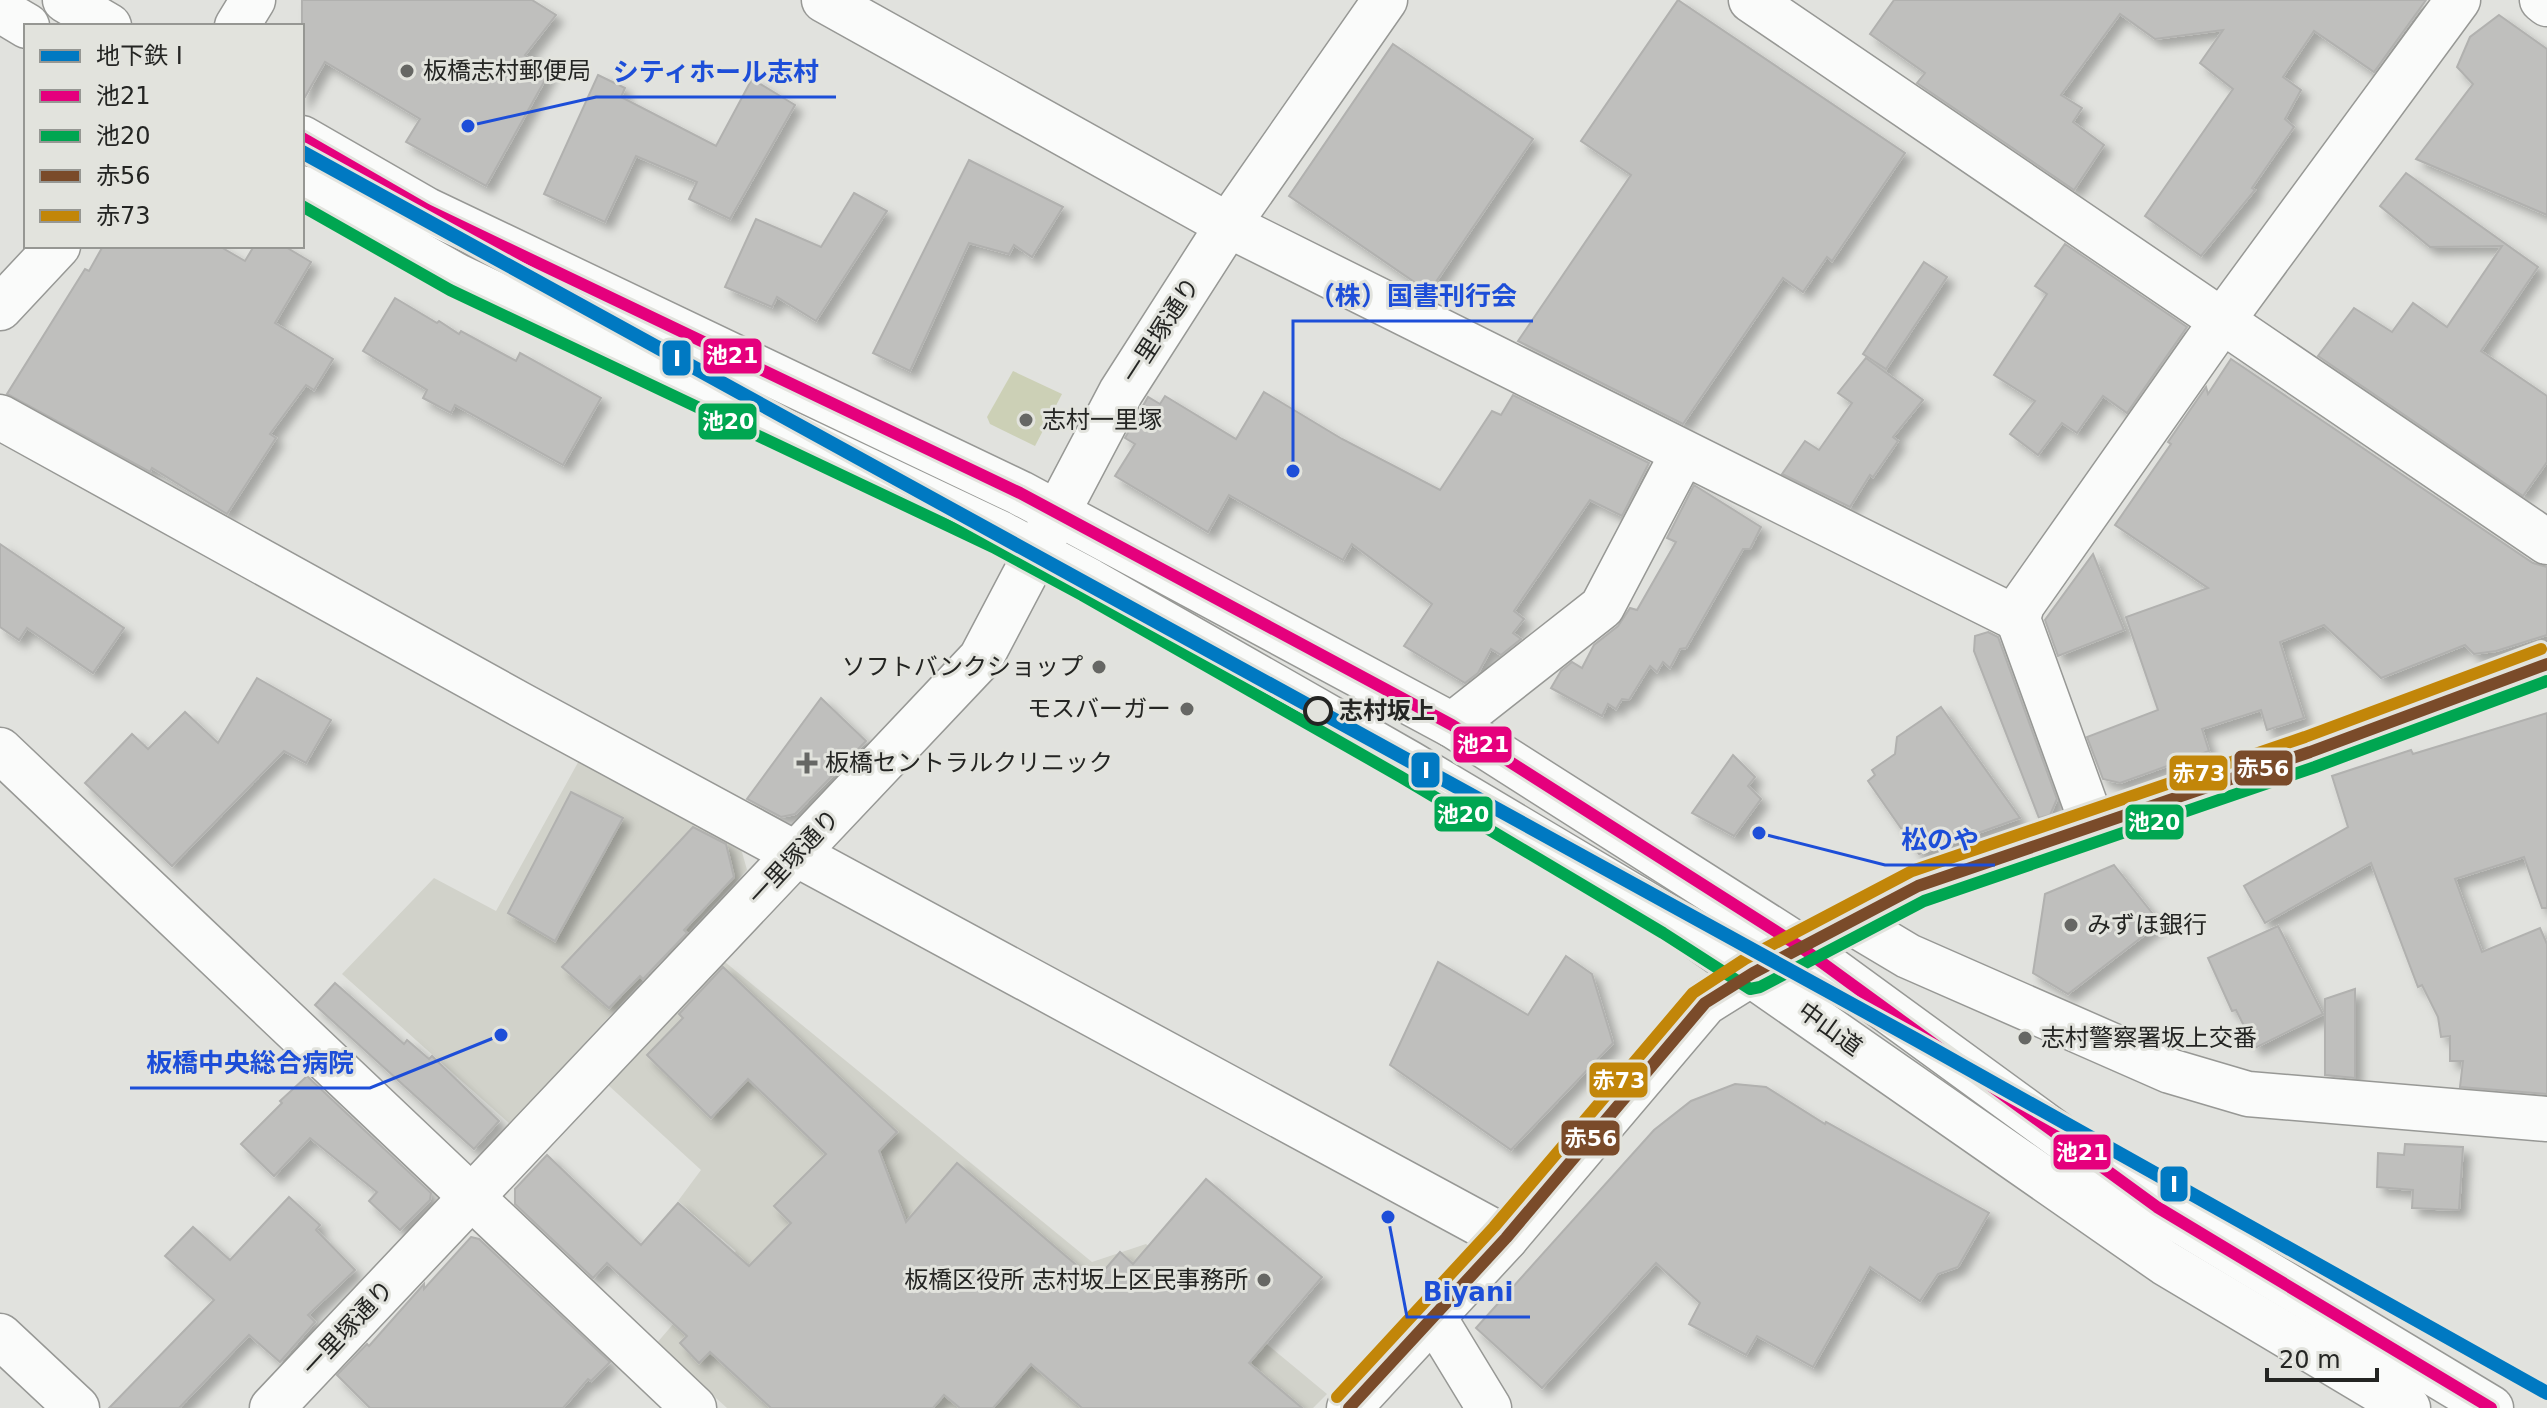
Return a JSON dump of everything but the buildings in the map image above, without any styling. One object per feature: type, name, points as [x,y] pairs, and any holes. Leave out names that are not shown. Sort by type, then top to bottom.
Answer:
[{"type":"main road","points":[[65,0],[106,24]]},
{"type":"main road","points":[[238,24],[253,0]]},
{"type":"main road","points":[[824,0],[1228,225],[2018,619]]},
{"type":"main road","name":"一里塚通り","points":[[272,1408],[981,658],[1121,392],[1228,225],[1385,0]]},
{"type":"main road","points":[[2093,826],[2018,619],[2022,605],[2222,321],[2458,0]]},
{"type":"main road","points":[[2542,0],[2547,4]]},
{"type":"main road","points":[[1757,2],[2547,542]]},
{"type":"main road","points":[[0,10],[24,24]]},
{"type":"main road","name":"中山道","points":[[304,139],[427,210],[1058,513],[1452,725],[1802,948],[2157,1207],[2491,1408]]},
{"type":"main road","name":"中山道","points":[[304,189],[457,276],[1037,553],[1409,763],[1671,919],[1753,973],[2165,1263],[2408,1408]]},
{"type":"main road","points":[[0,308],[56,248]]},
{"type":"main road","points":[[0,417],[507,697],[1506,1238]]},
{"type":"main road","points":[[1452,725],[1602,607],[1683,453]]},
{"type":"main road","points":[[1349,1408],[1506,1238],[1705,1003],[1753,973],[1918,886],[2310,752],[2547,664]]},
{"type":"main road","points":[[0,750],[694,1408]]},
{"type":"main road","points":[[1851,922],[1908,956],[2170,1071],[2248,1094],[2547,1119]]},
{"type":"main road","points":[[1433,1316],[1489,1408]]},
{"type":"main road","points":[[0,1336],[77,1408]]},
{"type":"shaded area","points":[[581,757],[740,845],[747,870],[679,942],[711,975],[725,962],[1092,1262],[1146,1244],[1327,1394],[1313,1408],[727,1408],[656,1344],[736,1251],[678,1201],[701,1170],[607,1084],[700,986],[667,954],[510,1124],[342,974],[434,878],[496,911]]},
{"type":"green space","points":[[1013,371],[1062,394],[1035,446],[990,424],[987,417]]},
{"type":"metro line","name":"I","points":[[304,153],[1915,1039],[2547,1393]]},
{"type":"transit line","name":"池21","points":[[304,139],[427,210],[1020,493],[1452,725],[1802,948],[2157,1207],[2491,1408]]},
{"type":"transit line","name":"池20","points":[[304,207],[450,290],[993,547],[1082,595],[1401,777],[1663,933],[1750,989],[1760,987],[1924,901],[2315,767],[2547,681]]},
{"type":"transit line","name":"赤73","points":[[1337,1397],[1494,1227],[1693,993],[1745,959],[1912,871],[2305,737],[2541,649]]},
{"type":"transit line","name":"赤56","points":[[1349,1408],[1506,1238],[1705,1003],[1753,973],[1918,886],[2310,752],[2547,664]]},
{"type":"place","name":"板橋志村郵便局","points":[[407,71]]},
{"type":"place","name":"シティホール志村","points":[[468,126]]},
{"type":"place","name":"志村一里塚","points":[[1026,420]]},
{"type":"place","name":"（株）国書刊行会","points":[[1293,471]]},
{"type":"place","name":"ソフトバンクショップ","points":[[1099,667]]},
{"type":"place","name":"モスバーガー","points":[[1187,709]]},
{"type":"place","name":"志村坂上","points":[[1318,711]]},
{"type":"place","name":"板橋セントラルクリニック","points":[[807,763]]},
{"type":"place","name":"松のや","points":[[1759,833]]},
{"type":"place","name":"みずほ銀行","points":[[2071,925]]},
{"type":"place","name":"板橋中央総合病院","points":[[501,1035]]},
{"type":"place","name":"志村警察署坂上交番","points":[[2025,1038]]},
{"type":"place","name":"Biyani","points":[[1388,1217]]},
{"type":"place","name":"板橋区役所 志村坂上区民事務所","points":[[1264,1280]]}]
